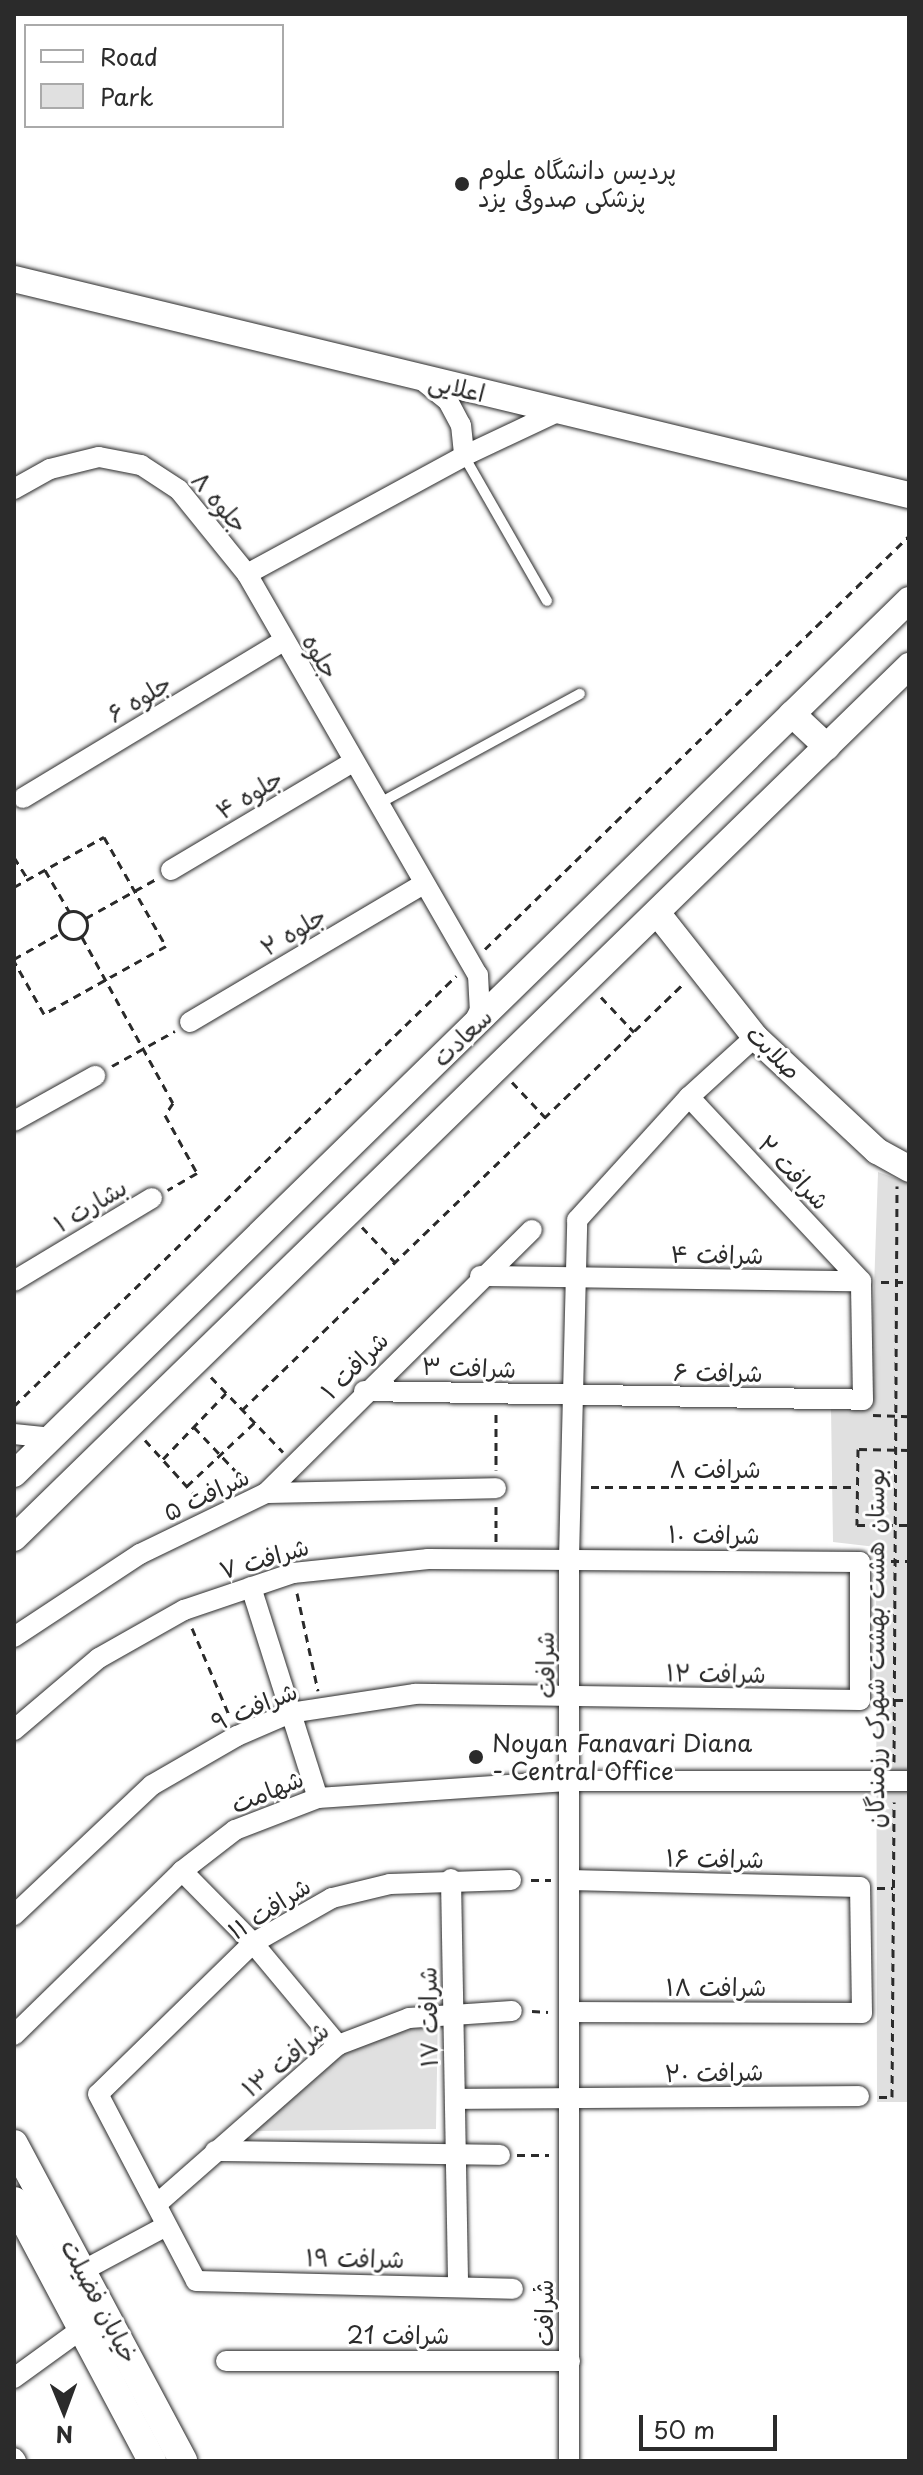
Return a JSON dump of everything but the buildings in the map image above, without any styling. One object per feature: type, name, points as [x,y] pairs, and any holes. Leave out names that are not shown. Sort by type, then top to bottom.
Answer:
[{"type":"main road","name":"خیابان فضیلت","points":[[14,2144],[84,2270],[183,2461]]},
{"type":"main road","name":"خیابان فضیلت","points":[[14,2201],[152,2461]]},
{"type":"street","name":"اعلایی","points":[[14,279],[906,499]]},
{"type":"street","points":[[419,378],[448,401],[461,425],[464,456]]},
{"type":"street","points":[[247,574],[464,456],[559,411]]},
{"type":"street","name":"جلوه ۸","points":[[14,489],[50,469],[99,457],[141,465],[179,490],[247,574]]},
{"type":"street","name":"جلوه","points":[[247,574],[282,642],[422,885],[478,975]]},
{"type":"street","name":"سعادت","points":[[14,1474],[909,600]]},
{"type":"street","name":"جلوه ۶","points":[[23,798],[282,642]]},
{"type":"street","name":"سعادت","points":[[14,1538],[499,1069],[909,666]]},
{"type":"street","points":[[792,714],[827,747]]},
{"type":"street","name":"جلوه ۴","points":[[171,870],[353,762]]},
{"type":"street","name":"جلوه ۲","points":[[190,1022],[422,885]]},
{"type":"street","name":"صلابت","points":[[658,914],[755,1037],[903,1168]]},
{"type":"street","points":[[471,1028],[480,1010],[478,975],[519,981]]},
{"type":"street","name":"شرافت","points":[[569,2461],[572,1697],[569,1558],[573,1278],[577,1220],[689,1097],[755,1037]]},
{"type":"street","points":[[14,1121],[95,1076]]},
{"type":"street","name":"شرافت ۲","points":[[689,1097],[861,1281]]},
{"type":"street","name":"بشارت ۱","points":[[14,1281],[152,1198]]},
{"type":"street","name":"شرافت ۱","points":[[266,1493],[480,1276],[532,1230]]},
{"type":"street","points":[[480,1276],[573,1278]]},
{"type":"street","name":"شرافت ۴","points":[[573,1278],[861,1281]]},
{"type":"street","points":[[861,1281],[863,1400]]},
{"type":"street","name":"شرافت ۳","points":[[364,1391],[572,1396]]},
{"type":"street","name":"شرافت ۶","points":[[572,1396],[863,1400]]},
{"type":"street","points":[[14,1434],[50,1438]]},
{"type":"street","name":"شرافت ۵","points":[[14,1637],[140,1554],[266,1493],[496,1488]]},
{"type":"street","name":"شرافت ۱۰","points":[[569,1558],[860,1562]]},
{"type":"street","name":"شرافت ۷","points":[[14,1730],[99,1658],[184,1610],[293,1573],[428,1559],[569,1558]]},
{"type":"street","points":[[860,1562],[860,1700]]},
{"type":"street","points":[[251,1587],[318,1798]]},
{"type":"street","name":"شرافت ۹","points":[[14,1915],[152,1785],[237,1736],[290,1713],[415,1694],[572,1697]]},
{"type":"street","name":"شرافت ۱۲","points":[[572,1697],[860,1700]]},
{"type":"street","name":"شهامت","points":[[14,2035],[182,1871],[235,1830],[318,1798],[570,1781],[901,1780]]},
{"type":"street","points":[[182,1871],[253,1943],[338,2045]]},
{"type":"street","name":"شرافت ۱۱","points":[[157,2204],[98,2094],[253,1943],[332,1898],[390,1884],[451,1879],[511,1880]]},
{"type":"street","name":"شرافت ۱۷","points":[[451,1879],[458,2286]]},
{"type":"street","name":"شرافت ۱۶","points":[[569,1880],[860,1887],[862,2013]]},
{"type":"street","name":"شرافت ۱۳","points":[[157,2204],[338,2045],[409,2018],[453,2011],[512,2011]]},
{"type":"street","name":"شرافت ۱۸","points":[[569,2012],[862,2013]]},
{"type":"street","name":"شرافت ۲۰","points":[[455,2099],[859,2096]]},
{"type":"street","points":[[215,2151],[500,2155]]},
{"type":"street","points":[[84,2270],[166,2226],[157,2204]]},
{"type":"street","name":"شرافت ۱۹","points":[[166,2226],[196,2281],[513,2289]]},
{"type":"street","points":[[14,2378],[80,2330]]},
{"type":"street","name":"شرافت 21","points":[[226,2361],[570,2361]]},
{"type":"lane","points":[[464,456],[547,601]]},
{"type":"lane","points":[[378,804],[580,694]]},
{"type":"path","points":[[14,887],[104,837],[166,946],[44,1014],[14,960],[62,932]]},
{"type":"path","points":[[14,857],[28,879]]},
{"type":"path","points":[[45,870],[69,911],[86,918]]},
{"type":"path","points":[[152,1198],[197,1173],[165,1115],[173,1103],[82,937],[86,918],[171,870]]},
{"type":"path","points":[[62,932],[61,917],[69,911]]},
{"type":"path","points":[[62,932],[73,940],[82,937]]},
{"type":"path","points":[[242,1410],[701,968]]},
{"type":"path","points":[[587,983],[634,1032]]},
{"type":"path","points":[[95,1076],[190,1022]]},
{"type":"path","points":[[499,1069],[545,1117]]},
{"type":"path","name":"بوستان هشت بهشت شهرک رزمندگان","points":[[859,2096],[892,2097],[901,1780],[894,1700],[892,1560],[894,1283],[903,1168]]},
{"type":"path","points":[[349,1213],[395,1262]]},
{"type":"path","points":[[861,1281],[909,1282]]},
{"type":"path","points":[[196,1361],[294,1464]]},
{"type":"path","points":[[163,1459],[226,1393]]},
{"type":"path","points":[[863,1400],[867,1415],[909,1416]]},
{"type":"path","points":[[187,1486],[254,1423]]},
{"type":"path","points":[[131,1424],[215,1517]]},
{"type":"path","points":[[194,1427],[250,1486],[266,1493]]},
{"type":"path","points":[[909,1450],[858,1449],[857,1487],[857,1525],[909,1525]]},
{"type":"path","name":"شرافت ۸","points":[[571,1487],[857,1487]]},
{"type":"path","points":[[860,1562],[909,1561]]},
{"type":"path","points":[[293,1573],[321,1708]]},
{"type":"path","points":[[184,1610],[237,1736]]},
{"type":"path","points":[[860,1700],[909,1700]]},
{"type":"path","points":[[511,1880],[569,1880]]},
{"type":"path","points":[[512,2011],[569,2012]]},
{"type":"path","points":[[500,2155],[569,2155]]},
{"type":"path","points":[[513,2289],[569,2289]]},
{"type":"green space","points":[[878,1172],[909,1183],[909,2102],[877,2102],[876,1547],[833,1542],[831,1408],[870,1405]]},
{"type":"green space","points":[[438,2009],[436,2129],[255,2131],[337,2050]]},
{"type":"place","name":"پردیس دانشگاه علوم پزشکی صدوقی یزد","points":[[462,184]]},
{"type":"place","name":"Noyan Fanavari Diana - Central Office","points":[[476,1757]]}]
